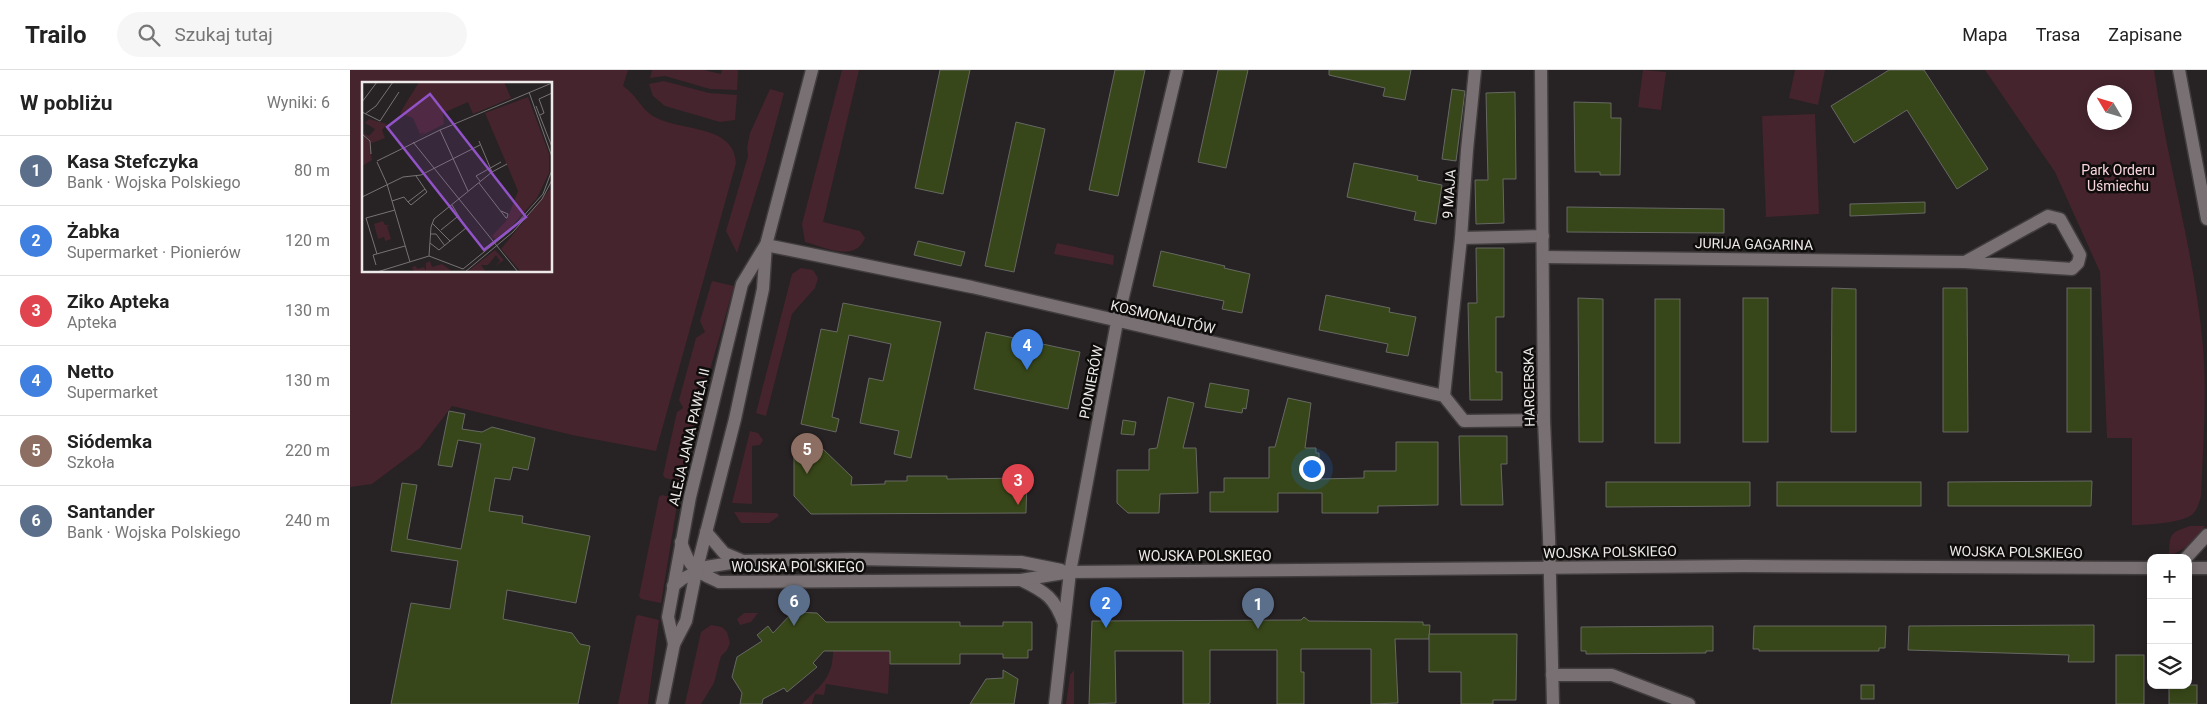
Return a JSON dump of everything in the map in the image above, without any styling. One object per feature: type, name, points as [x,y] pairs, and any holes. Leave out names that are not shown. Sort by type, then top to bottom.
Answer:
[{"type":"street","name":"ALEJA JANA PAWŁA II","points":[[662,704],[674,644],[686,621],[696,572],[735,419],[763,289],[766,245],[812,70]]},
{"type":"street","name":"PIONIERÓW","points":[[1055,704],[1070,572],[1118,322],[1177,70]]},
{"type":"street","name":"9 MAJA","points":[[1475,70],[1461,238],[1543,236]]},
{"type":"street","name":"HARCERSKA","points":[[1541,70],[1544,420],[1553,704]]},
{"type":"street","points":[[2179,70],[2207,219]]},
{"type":"street","name":"JURIJA GAGARINA","points":[[1543,257],[1965,262],[2072,269],[2078,263],[2080,255],[2060,219],[2048,216],[1965,262]]},
{"type":"street","points":[[1461,238],[1444,396],[1464,421],[1544,420]]},
{"type":"street","name":"ALEJA JANA PAWŁA II","points":[[674,644],[668,617],[690,497],[742,284],[766,245]]},
{"type":"street","name":"KOSMONAUTÓW","points":[[766,245],[972,287],[1444,396]]},
{"type":"street","name":"WOJSKA POLSKIEGO","points":[[706,532],[724,553],[744,561]]},
{"type":"street","points":[[2190,554],[2207,535]]},
{"type":"street","points":[[681,542],[687,560],[696,572]]},
{"type":"street","name":"WOJSKA POLSKIEGO","points":[[673,586],[710,566],[744,561],[1021,562],[1070,572]]},
{"type":"street","name":"WOJSKA POLSKIEGO","points":[[696,572],[719,582],[1022,580],[1070,572],[1833,566],[2147,568]]},
{"type":"street","points":[[2192,568],[2207,568]]},
{"type":"street","points":[[1022,580],[1053,600],[1058,608],[1065,629]]},
{"type":"street","points":[[1552,675],[1612,674],[1689,704]]},
{"type":"green space","points":[[350,70],[628,70],[623,86],[650,114],[674,124],[715,134],[725,141],[733,150],[736,163],[656,451],[572,435],[452,406],[420,448],[372,484],[350,487]]},
{"type":"green space","points":[[652,70],[704,70],[721,74],[722,70],[738,70],[737,90],[710,89],[665,76],[650,78]]},
{"type":"green space","points":[[842,70],[859,70],[823,222],[860,231],[865,238],[860,246],[847,252],[830,250],[805,242],[802,224]]},
{"type":"green space","points":[[1643,70],[1666,72],[1661,110],[1638,107]]},
{"type":"green space","points":[[1795,70],[1825,70],[1818,105],[1789,98]]},
{"type":"green space","name":"Park Orderu Uśmiechu","points":[[1985,70],[2154,70],[2194,278],[2203,347],[2205,402],[2201,496],[2194,512],[2185,518],[2162,523],[2132,525],[2132,438],[2107,438],[2100,272],[2055,172]]},
{"type":"green space","points":[[664,81],[709,93],[737,95],[735,120],[720,122],[665,106],[653,96],[649,84]]},
{"type":"green space","points":[[770,89],[784,93],[737,253],[726,231],[748,156],[747,148],[750,133]]},
{"type":"green space","points":[[1815,114],[1819,214],[1766,217],[1762,116]]},
{"type":"green space","points":[[1057,243],[1113,255],[1113,265],[1054,254]]},
{"type":"green space","points":[[801,268],[813,270],[818,278],[815,288],[792,314],[766,416],[756,413],[792,274]]},
{"type":"green space","points":[[712,281],[734,286],[707,380],[682,482],[665,478],[663,475],[677,412],[683,408],[679,400],[696,338],[705,332],[700,321]]},
{"type":"green space","points":[[750,431],[758,433],[763,440],[760,445],[752,446],[752,504],[732,503]]},
{"type":"green space","points":[[662,495],[678,499],[661,603],[641,599],[639,596],[659,497]]},
{"type":"green space","points":[[734,512],[777,513],[779,516],[769,523],[741,523]]},
{"type":"green space","points":[[2190,526],[2205,526],[2190,544],[2180,551],[2169,554],[2172,535]]},
{"type":"green space","points":[[744,613],[758,613],[751,622],[740,625],[737,619]]},
{"type":"green space","points":[[638,615],[659,620],[648,704],[618,704],[636,617]]},
{"type":"green space","points":[[711,625],[722,627],[727,632],[730,643],[727,650],[721,656],[714,683],[701,704],[685,704],[701,632]]},
{"type":"green space","points":[[833,651],[890,651],[888,694],[826,684],[824,695],[815,694],[812,704],[802,704],[828,675],[831,668]]},
{"type":"green space","points":[[1074,670],[1074,704],[1066,704],[1070,675]]},
{"type":"building","points":[[940,70],[970,70],[943,194],[915,188]]},
{"type":"building","points":[[1115,70],[1145,70],[1118,196],[1089,190]]},
{"type":"building","points":[[1218,70],[1248,70],[1226,168],[1198,162]]},
{"type":"building","points":[[1329,70],[1411,70],[1405,100],[1383,96],[1385,88],[1329,75]]},
{"type":"building","points":[[1889,70],[1924,70],[1988,169],[1957,189],[1907,110],[1854,143],[1831,106]]},
{"type":"building","points":[[1452,89],[1465,91],[1456,161],[1442,159]]},
{"type":"building","points":[[1515,92],[1516,179],[1503,179],[1504,223],[1476,224],[1475,180],[1488,180],[1486,93]]},
{"type":"building","points":[[1574,102],[1611,103],[1611,118],[1621,118],[1620,175],[1600,175],[1600,172],[1575,172]]},
{"type":"building","points":[[1016,122],[1045,129],[1014,272],[985,266]]},
{"type":"building","points":[[1354,163],[1418,176],[1417,180],[1442,185],[1436,224],[1414,220],[1416,212],[1347,197]]},
{"type":"building","points":[[1925,202],[1925,213],[1850,216],[1850,204]]},
{"type":"building","points":[[1567,207],[1724,209],[1724,233],[1567,232]]},
{"type":"building","points":[[918,241],[965,252],[961,266],[914,255]]},
{"type":"building","points":[[1476,248],[1504,248],[1504,317],[1496,317],[1496,372],[1502,372],[1502,400],[1470,400],[1468,303],[1477,303]]},
{"type":"building","points":[[1161,251],[1250,274],[1242,313],[1222,309],[1224,301],[1153,286]]},
{"type":"building","points":[[1832,288],[1856,289],[1856,432],[1831,432]]},
{"type":"building","points":[[1943,288],[1967,288],[1968,432],[1943,432]]},
{"type":"building","points":[[2067,288],[2091,288],[2091,432],[2067,432]]},
{"type":"building","points":[[1326,295],[1390,308],[1389,312],[1416,317],[1408,356],[1386,352],[1388,344],[1319,330]]},
{"type":"building","points":[[1578,298],[1603,299],[1603,442],[1579,442]]},
{"type":"building","points":[[1743,298],[1768,298],[1768,442],[1743,442]]},
{"type":"building","points":[[1655,299],[1680,299],[1680,443],[1655,443]]},
{"type":"building","points":[[843,303],[941,322],[911,458],[894,454],[899,431],[860,423],[869,378],[883,381],[891,344],[849,335],[832,417],[839,419],[836,432],[801,424],[821,329],[837,332]]},
{"type":"building","points":[[986,332],[1080,352],[1068,409],[974,389]]},
{"type":"building","points":[[1210,383],[1249,390],[1246,409],[1243,408],[1242,413],[1205,407]]},
{"type":"building","points":[[1168,397],[1194,403],[1183,448],[1196,448],[1198,493],[1160,494],[1159,513],[1128,513],[1117,503],[1117,470],[1149,470],[1149,449],[1157,448]]},
{"type":"building","points":[[1288,398],[1311,403],[1305,448],[1316,448],[1316,453],[1319,453],[1319,479],[1364,478],[1364,471],[1396,471],[1396,442],[1438,442],[1438,505],[1378,506],[1378,513],[1322,513],[1322,493],[1278,493],[1278,512],[1210,512],[1210,492],[1224,492],[1224,478],[1269,478],[1269,447],[1275,447]]},
{"type":"building","points":[[449,411],[465,414],[462,429],[482,432],[492,427],[535,438],[528,470],[513,467],[510,480],[495,478],[489,511],[523,516],[522,523],[590,536],[576,603],[507,590],[503,619],[572,633],[580,644],[590,646],[578,704],[391,704],[411,603],[450,609],[458,561],[391,551],[402,483],[417,485],[407,539],[461,549],[481,444],[458,440],[452,467],[438,465]]},
{"type":"building","points":[[1123,420],[1136,422],[1134,435],[1121,434]]},
{"type":"building","points":[[1459,436],[1507,436],[1507,464],[1501,464],[1503,505],[1461,505]]},
{"type":"building","points":[[822,448],[852,477],[851,485],[885,484],[885,481],[907,481],[907,476],[947,476],[947,479],[1027,478],[1026,513],[811,514],[794,496],[794,456],[800,449]]},
{"type":"building","points":[[2092,481],[2091,506],[1948,506],[1948,482]]},
{"type":"building","points":[[1606,482],[1750,482],[1750,506],[1606,507]]},
{"type":"building","points":[[1777,482],[1921,482],[1921,506],[1777,506]]},
{"type":"building","points":[[793,612],[817,613],[826,622],[960,622],[960,626],[1003,626],[1003,622],[1032,622],[1032,650],[1028,650],[1028,658],[1003,658],[1003,654],[960,654],[960,664],[890,664],[890,651],[824,651],[813,663],[817,667],[787,692],[784,688],[763,699],[762,704],[740,704],[742,693],[732,677],[737,657],[762,641],[757,635],[768,626],[773,633]]},
{"type":"building","points":[[1304,617],[1309,621],[1423,622],[1423,625],[1430,625],[1429,639],[1395,639],[1398,703],[1371,704],[1371,649],[1301,649],[1301,672],[1304,672],[1304,704],[1277,704],[1277,650],[1210,650],[1210,703],[1183,704],[1183,651],[1115,651],[1116,703],[1089,704],[1092,621],[1301,620]]},
{"type":"building","points":[[2094,625],[2094,662],[2068,662],[2069,655],[1908,650],[1909,626]]},
{"type":"building","points":[[1713,626],[1713,651],[1706,651],[1706,653],[1586,654],[1586,651],[1581,651],[1581,627]]},
{"type":"building","points":[[1754,626],[1886,626],[1885,648],[1879,648],[1879,651],[1759,651],[1759,649],[1753,649]]},
{"type":"building","points":[[1429,634],[1517,634],[1516,700],[1493,700],[1493,704],[1461,704],[1461,672],[1429,672]]},
{"type":"building","points":[[2116,655],[2144,655],[2144,704],[2116,704]]},
{"type":"building","points":[[1003,670],[1018,679],[1014,704],[970,704],[986,679],[1003,678]]},
{"type":"building","points":[[1861,685],[1874,685],[1874,699],[1861,699]]},
{"type":"building","points":[[2192,685],[2197,685],[2197,704],[2169,704],[2169,689],[2192,689]]},
{"type":"place","name":"Netto","points":[[1027,370]]},
{"type":"place","name":"Siódemka","points":[[807,474]]},
{"type":"place","name":"Ziko Apteka","points":[[1018,505]]},
{"type":"place","name":"Santander","points":[[794,626]]},
{"type":"place","name":"Żabka","points":[[1106,628]]},
{"type":"place","name":"Kasa Stefczyka","points":[[1258,629]]}]
